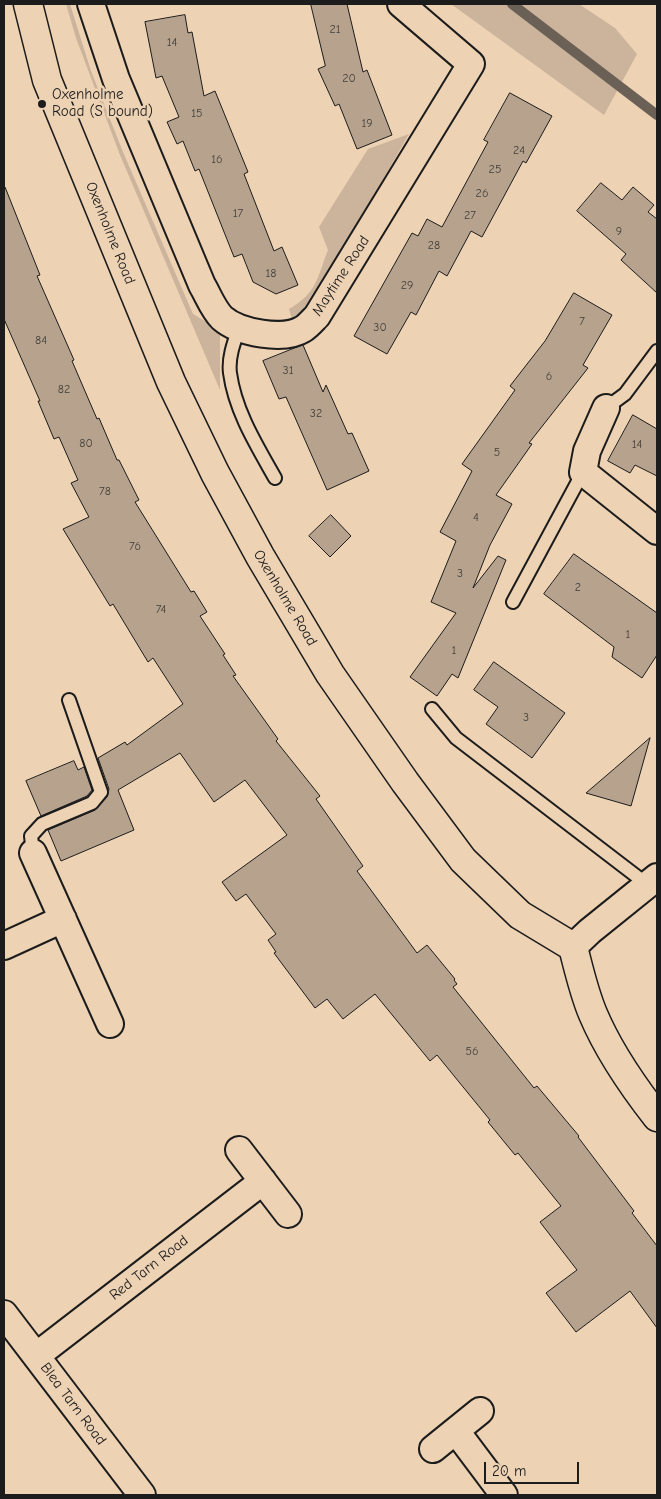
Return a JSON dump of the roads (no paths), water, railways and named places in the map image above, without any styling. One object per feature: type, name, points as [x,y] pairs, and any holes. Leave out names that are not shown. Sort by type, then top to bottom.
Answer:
[{"type":"main road","name":"Oxenholme Road","points":[[28,4],[48,80],[163,364],[215,473],[260,556],[330,674],[405,782],[463,860],[520,915],[573,947]]},
{"type":"main road","points":[[573,947],[582,984],[593,1015],[630,1081],[657,1116]]},
{"type":"street","name":"Maytime Road","points":[[91,4],[116,79],[202,285],[221,317],[239,328],[285,335],[302,330],[318,316],[471,64],[401,4]]},
{"type":"street","points":[[606,408],[587,451],[582,472],[657,532]]},
{"type":"street","points":[[33,853],[110,1024]]},
{"type":"street","points":[[573,947],[652,881]]},
{"type":"street","points":[[4,946],[63,919]]},
{"type":"street","points":[[239,1150],[288,1214]]},
{"type":"street","name":"Red Tarn Road","points":[[36,1356],[263,1181]]},
{"type":"street","name":"Blea Tarn Road","points":[[4,1314],[142,1495]]},
{"type":"street","points":[[433,1449],[480,1410]]},
{"type":"street","points":[[456,1431],[504,1495]]},
{"type":"lane","points":[[239,328],[231,355],[230,372],[236,396],[250,432],[275,478]]},
{"type":"lane","points":[[606,408],[624,394],[657,351]]},
{"type":"lane","points":[[512,602],[582,472]]},
{"type":"lane","points":[[33,853],[31,836],[42,824],[92,803],[101,792],[69,700]]},
{"type":"lane","points":[[432,709],[456,738],[652,881]]},
{"type":"waterway","points":[[512,4],[657,115]]},
{"type":"place","name":"Oxenholme Road (S bound)","points":[[42,104]]}]
